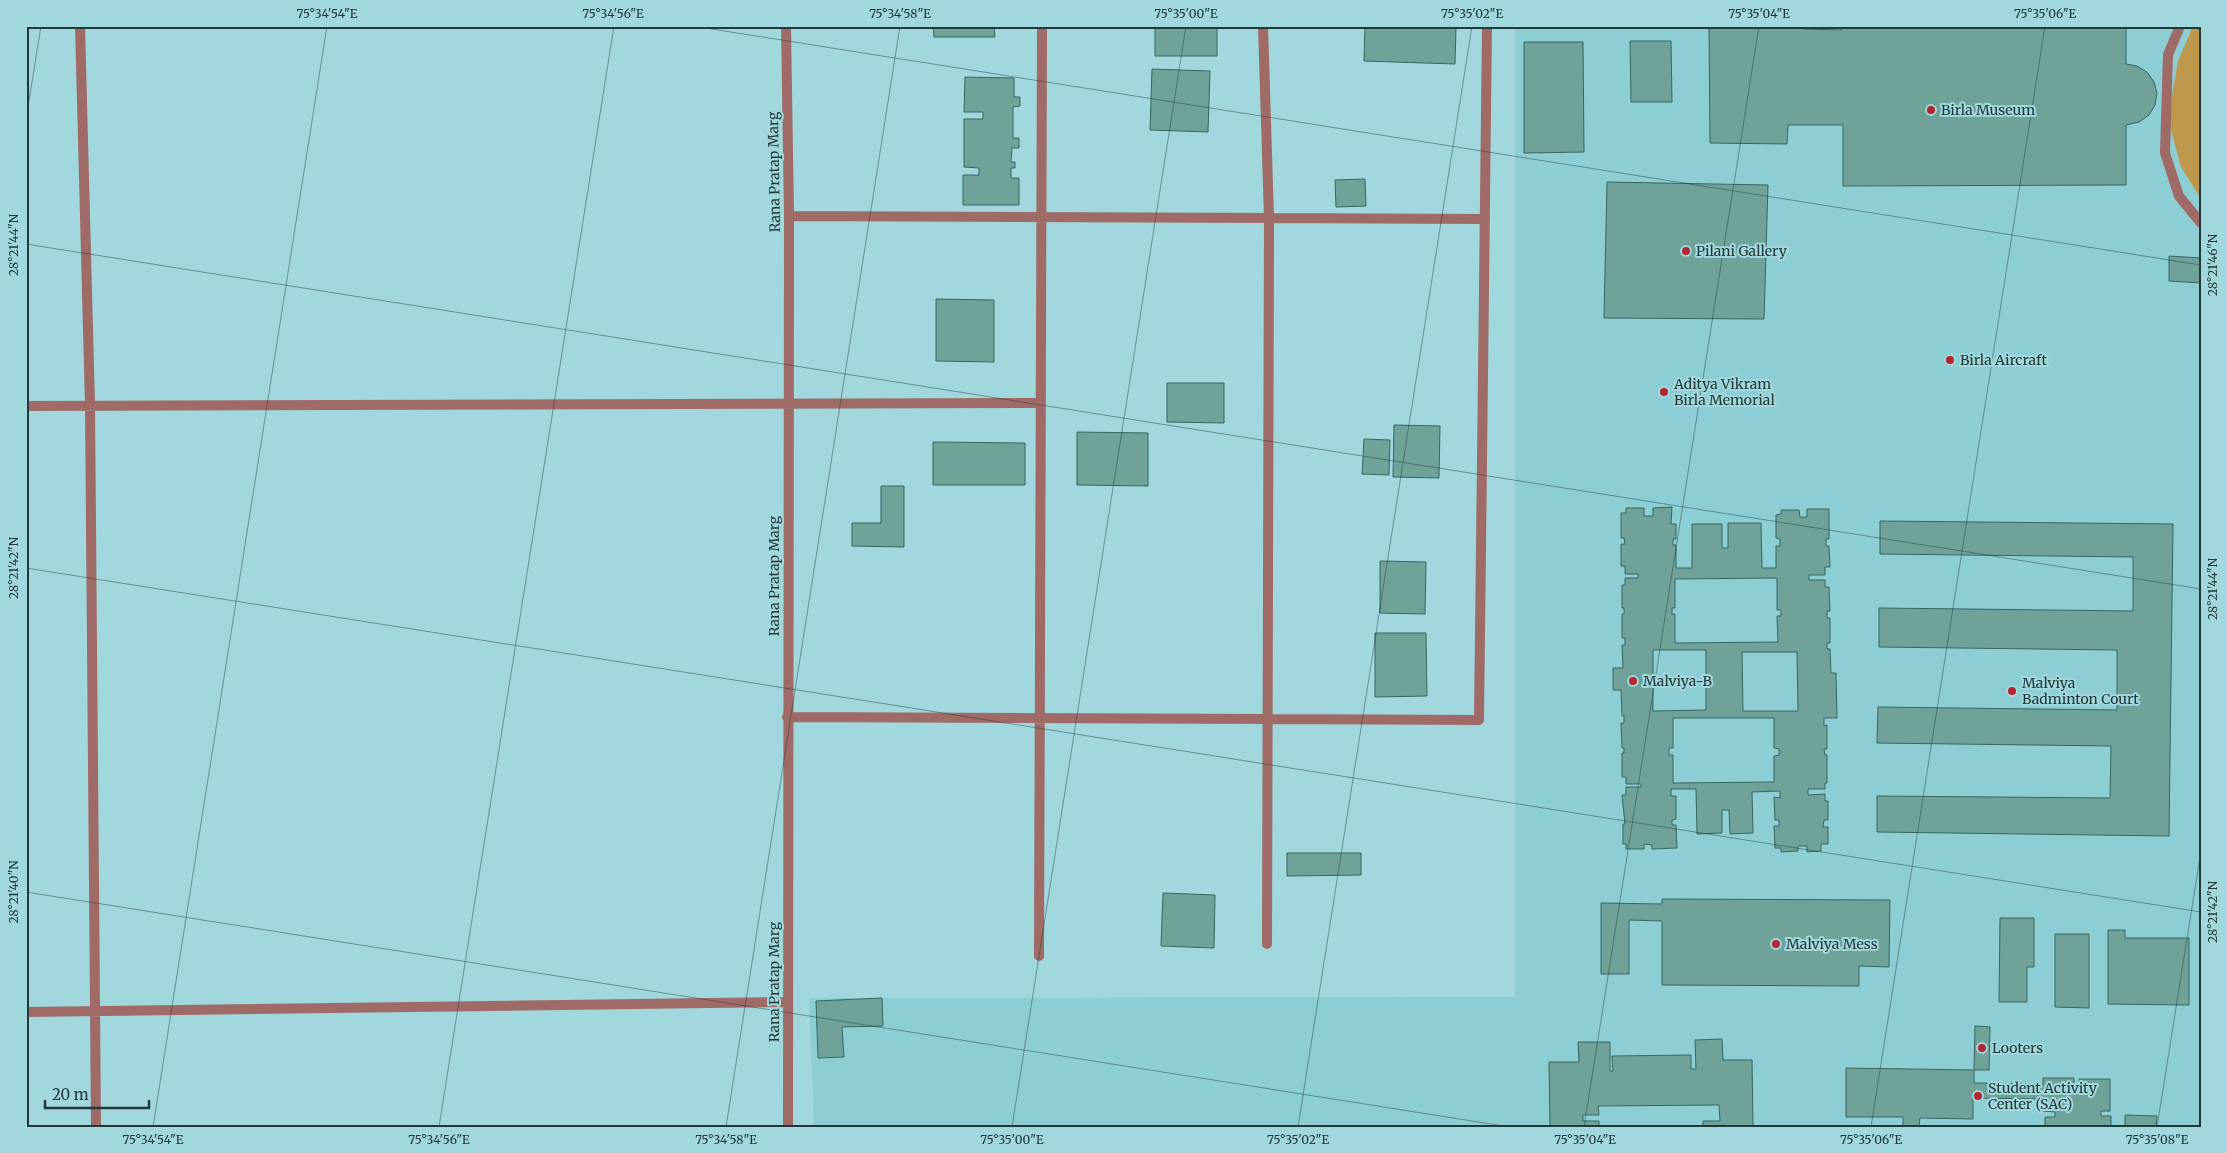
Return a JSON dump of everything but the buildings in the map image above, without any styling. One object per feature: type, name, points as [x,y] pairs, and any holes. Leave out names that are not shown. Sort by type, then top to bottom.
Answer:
[{"type":"street","points":[[80,26],[90,406],[96,1127]]},
{"type":"street","name":"Rana Pratap Marg","points":[[786,26],[789,216],[788,1127]]},
{"type":"street","points":[[1039,956],[1042,26]]},
{"type":"street","points":[[1263,26],[1270,218],[1267,944]]},
{"type":"street","points":[[788,717],[1479,720],[1486,26]]},
{"type":"street","points":[[2180,26],[2168,55],[2165,153],[2178,196],[2201,223]]},
{"type":"street","points":[[789,216],[1485,219]]},
{"type":"street","points":[[26,406],[788,402],[1041,403]]},
{"type":"street","points":[[26,1012],[788,1002]]},
{"type":"shaded area","points":[[1515,26],[2201,26],[2201,1127],[814,1127],[809,998],[1515,997]]},
{"type":"shaded area","points":[[2193,26],[2201,26],[2201,199],[2181,167],[2168,119],[2178,61]]},
{"type":"place","name":"Birla Museum","points":[[1931,110]]},
{"type":"place","name":"Pilani Gallery","points":[[1686,251]]},
{"type":"place","name":"Birla Aircraft","points":[[1950,360]]},
{"type":"place","name":"Aditya Vikram Birla Memorial","points":[[1664,392]]},
{"type":"place","name":"Malviya-B","points":[[1633,681]]},
{"type":"place","name":"Malviya Badminton Court","points":[[2012,691]]},
{"type":"place","name":"Malviya Mess","points":[[1776,944]]},
{"type":"place","name":"Looters","points":[[1982,1048]]},
{"type":"place","name":"Student Activity Center (SAC)","points":[[1978,1096]]}]
